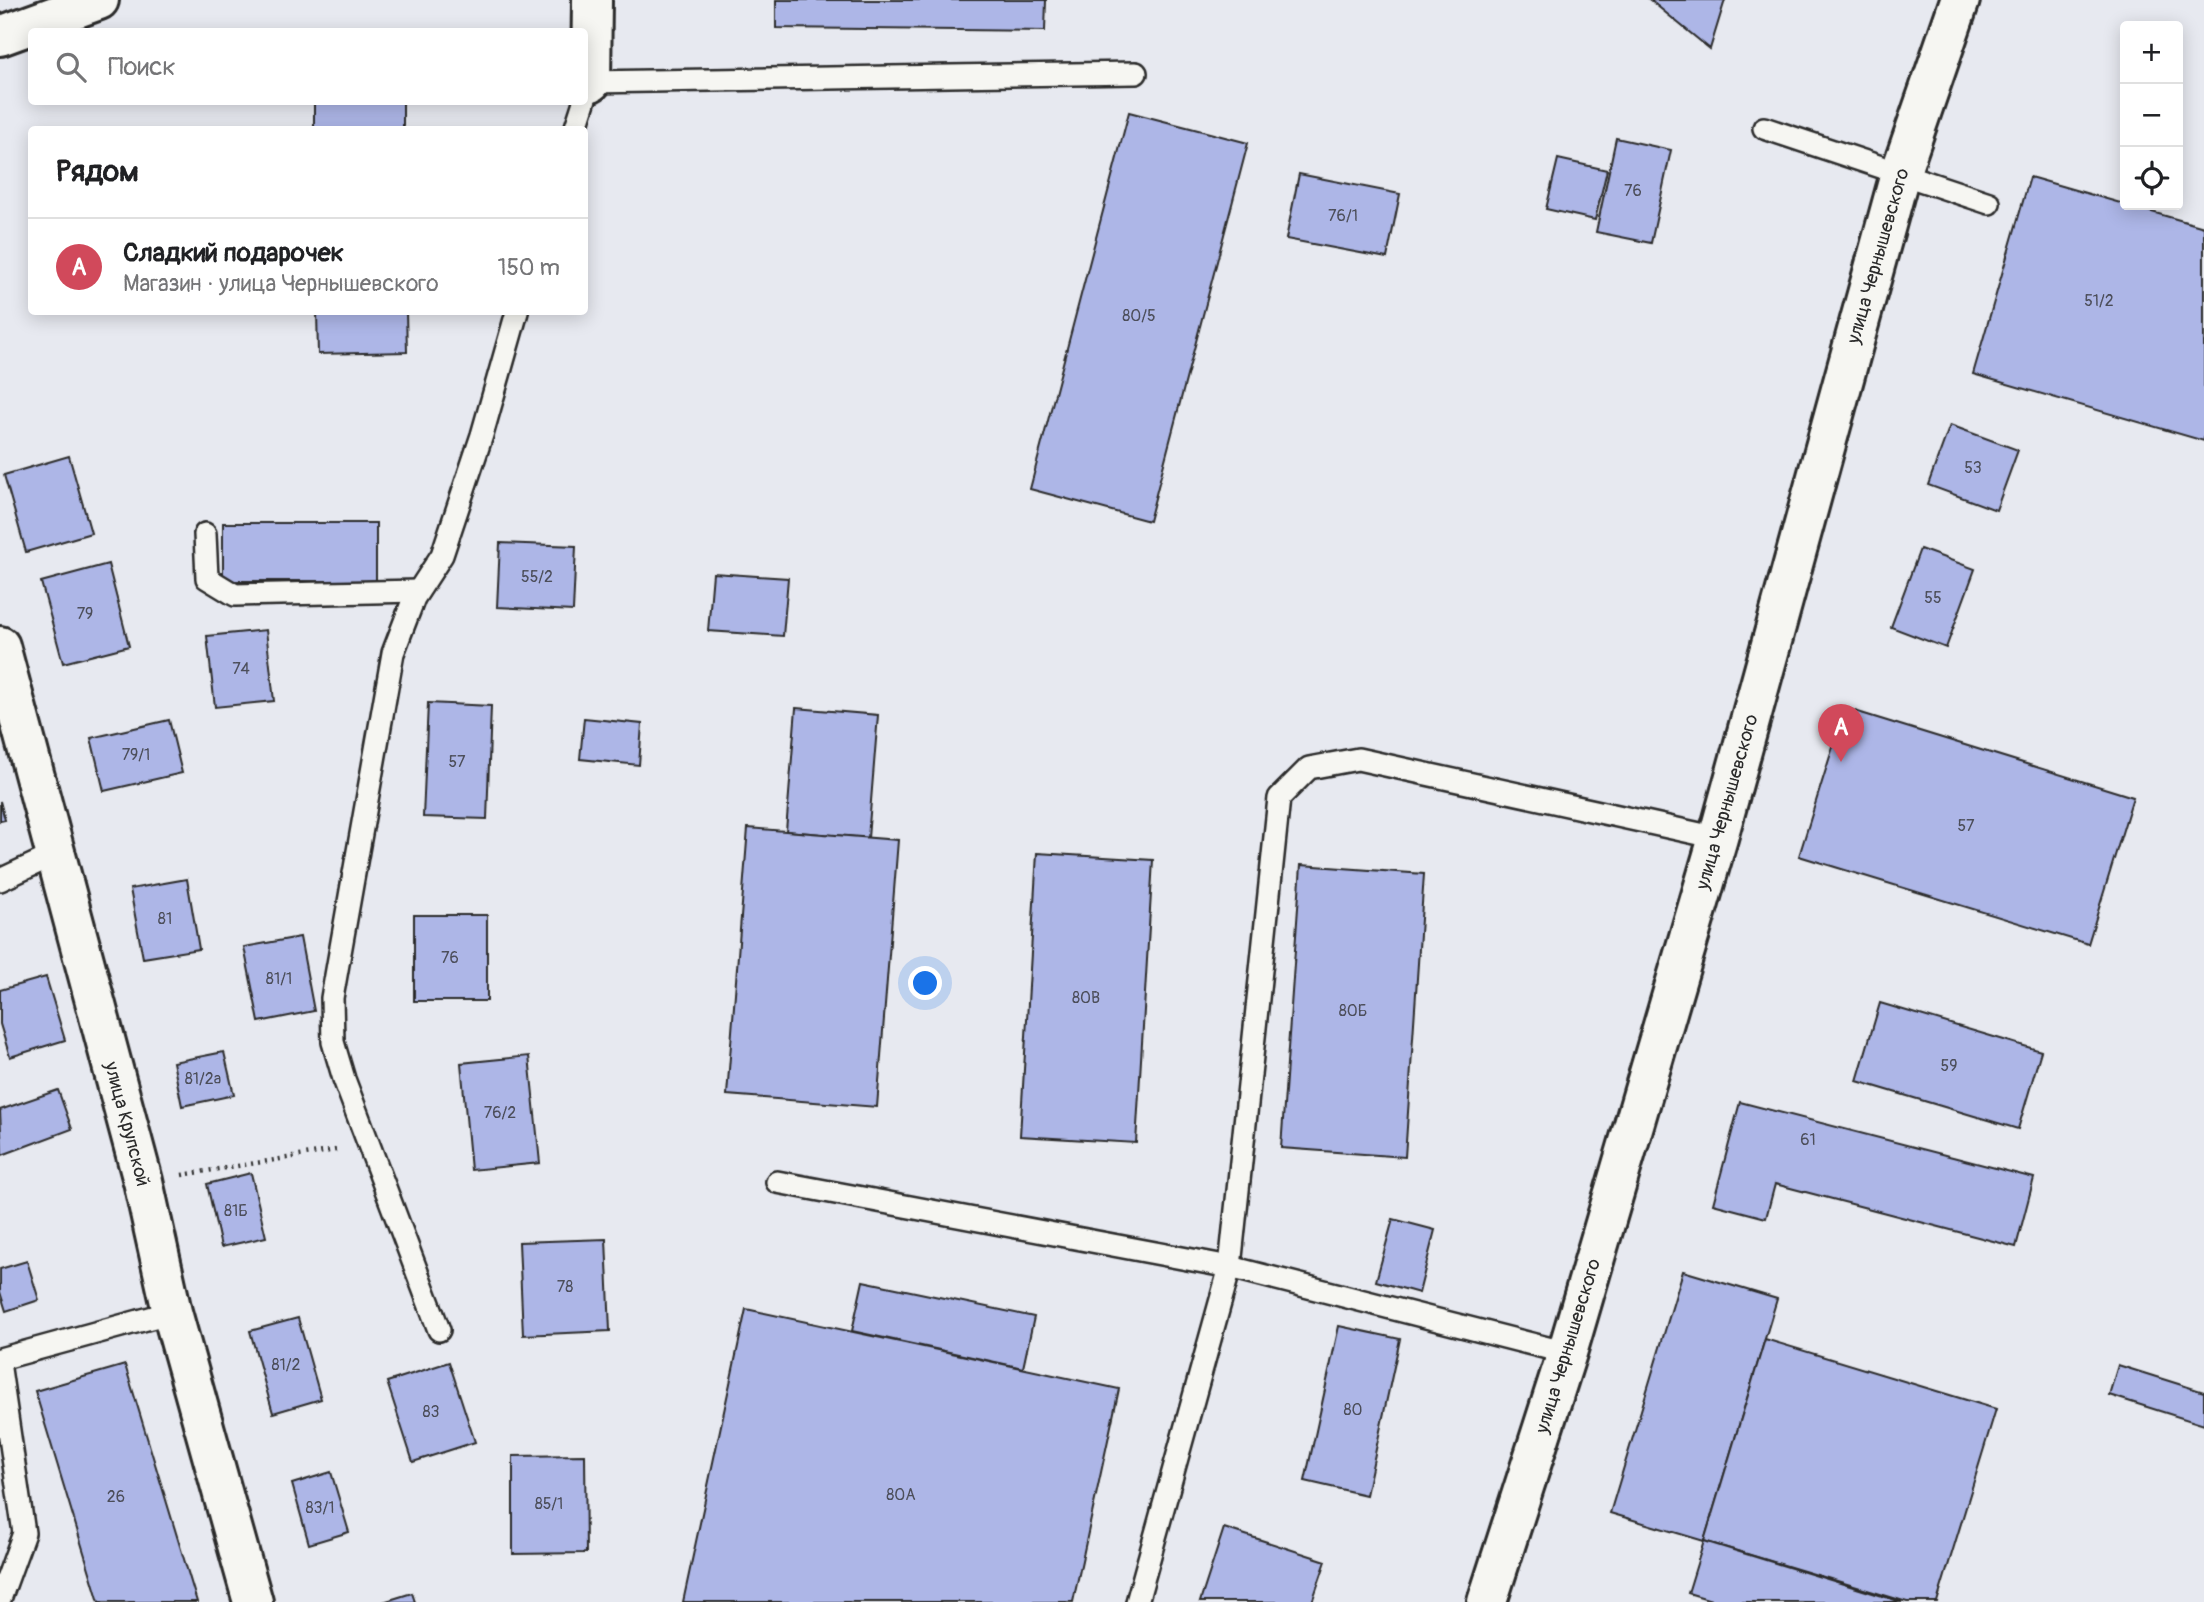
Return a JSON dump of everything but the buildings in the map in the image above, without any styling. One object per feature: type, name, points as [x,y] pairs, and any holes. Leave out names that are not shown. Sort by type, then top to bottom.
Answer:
[{"type":"main road","points":[[0,36],[99,0]]},
{"type":"main road","points":[[588,76],[592,0]]},
{"type":"main road","name":"улица Чернышевского","points":[[1487,1602],[1567,1353],[1718,838],[1900,174],[1960,0]]},
{"type":"main road","name":"улица Крупской","points":[[0,646],[143,1181],[172,1312],[253,1602]]},
{"type":"lane","points":[[588,95],[1136,73]]},
{"type":"lane","points":[[576,126],[584,105]]},
{"type":"lane","points":[[1764,128],[1989,203]]},
{"type":"lane","points":[[439,1330],[333,1042],[332,998],[393,653],[418,591],[442,555],[482,435],[516,315]]},
{"type":"lane","points":[[205,534],[207,578],[235,595],[418,591]]},
{"type":"lane","points":[[1137,1602],[1230,1267],[1279,798],[1309,768],[1358,759],[1718,838]]},
{"type":"lane","points":[[0,880],[56,854]]},
{"type":"lane","points":[[777,1182],[1230,1267],[1567,1353]]},
{"type":"lane","points":[[0,1359],[172,1312]]},
{"type":"lane","points":[[0,1369],[24,1533],[0,1600]]},
{"type":"path","points":[[143,1181],[369,1145]]},
{"type":"place","name":"Сладкий подарочек","points":[[1841,762]]}]
